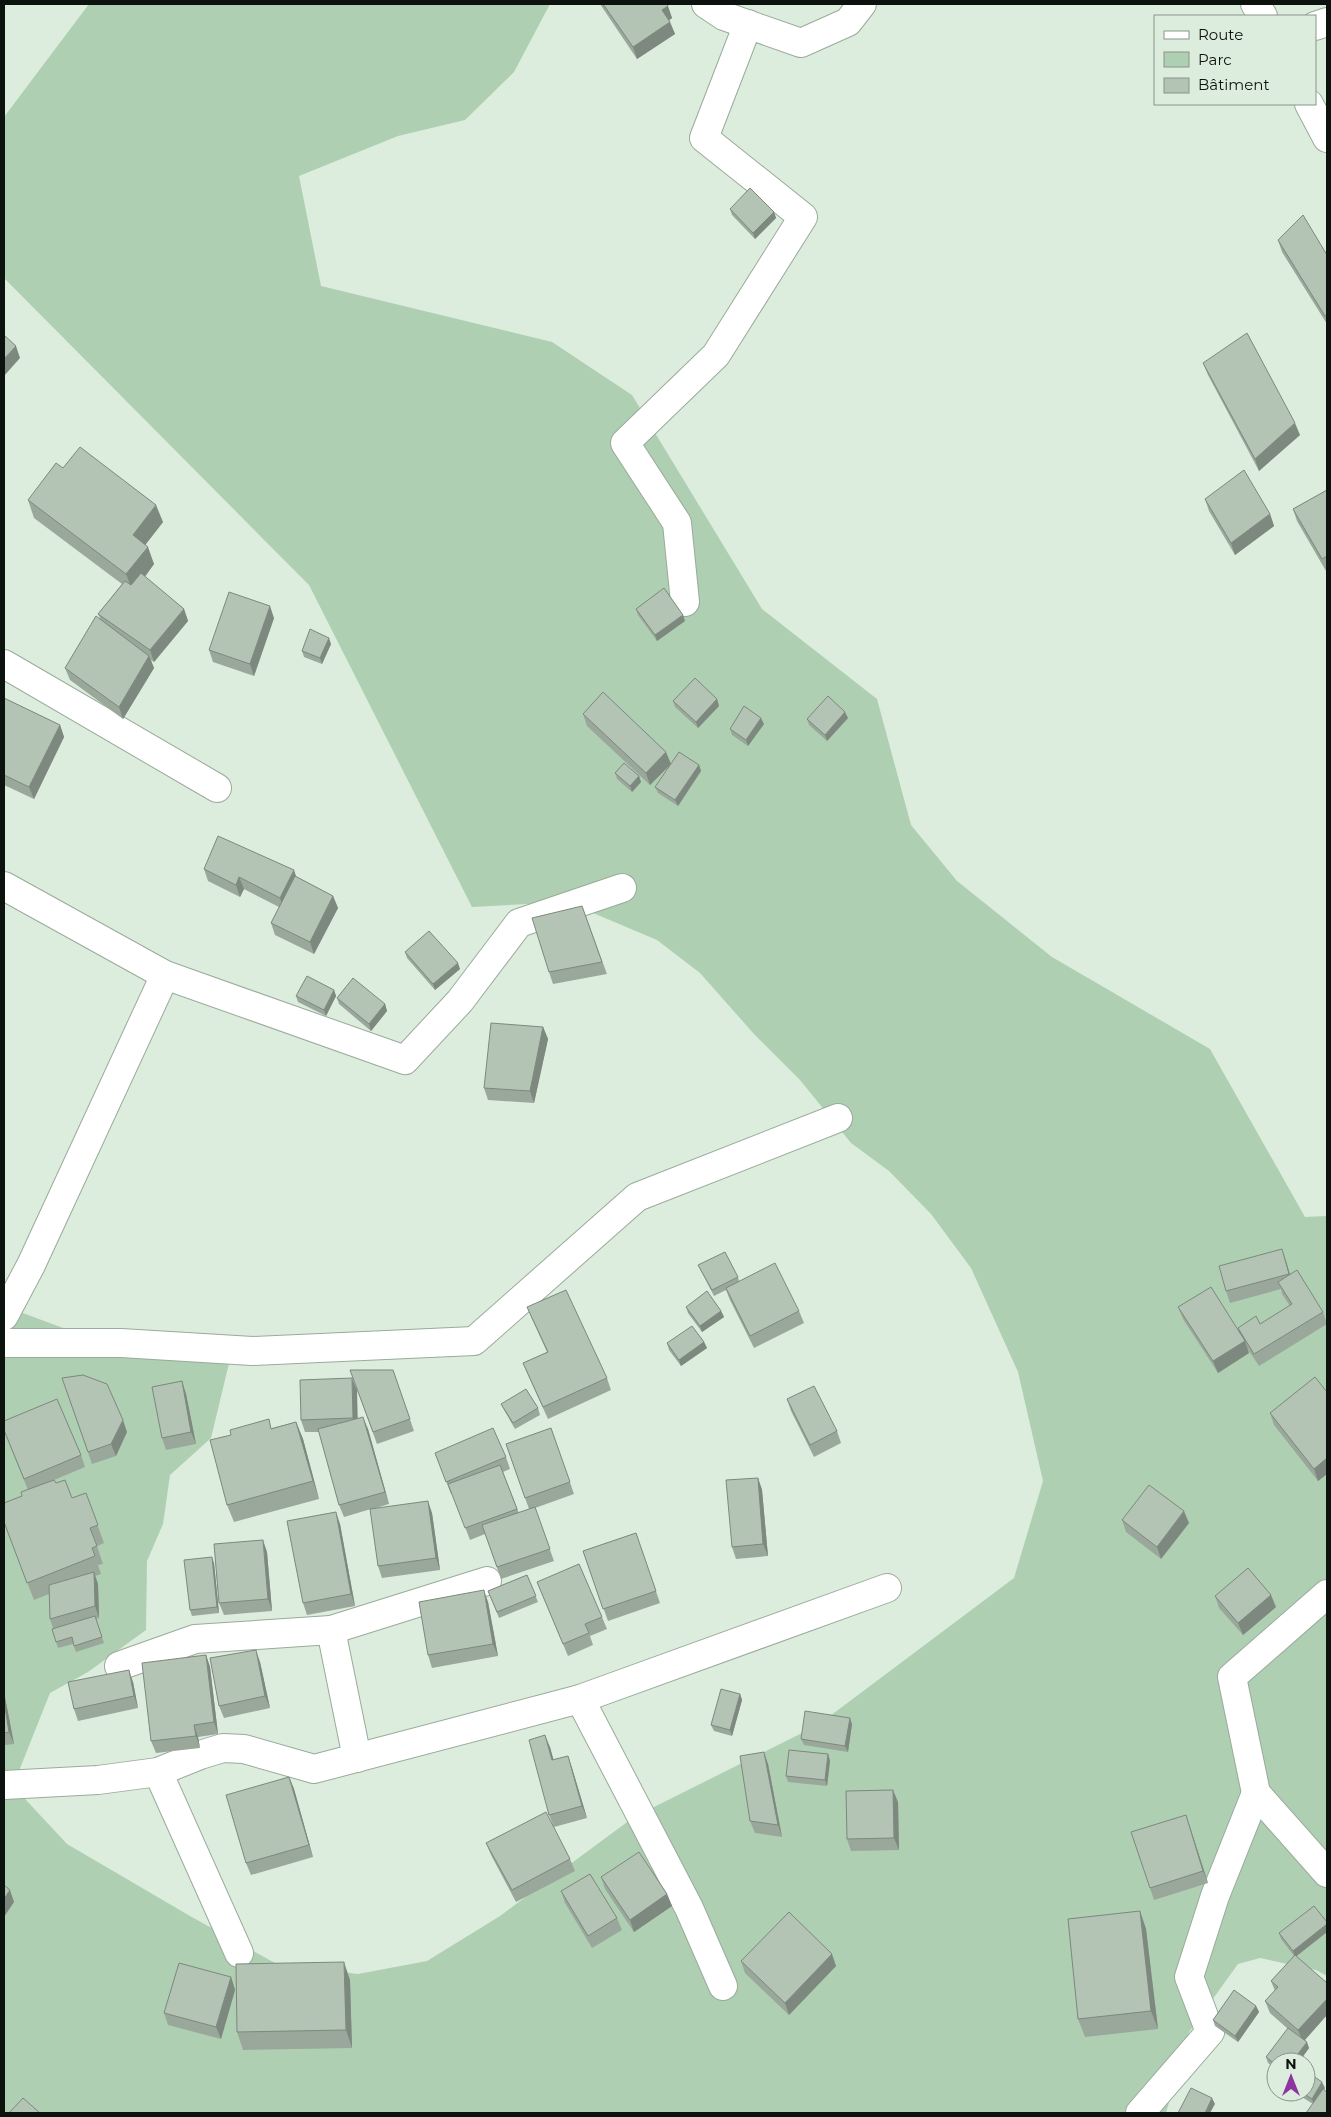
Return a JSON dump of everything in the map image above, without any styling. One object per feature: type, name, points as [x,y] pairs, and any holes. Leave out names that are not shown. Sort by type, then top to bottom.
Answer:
[{"type":"street","points":[[706,4],[724,16],[801,43],[848,22],[862,4]]},
{"type":"street","points":[[1255,4],[1262,15]]},
{"type":"street","points":[[685,602],[676,523],[625,443],[716,356],[803,217],[704,138],[748,24]]},
{"type":"street","points":[[1310,105],[1327,138]]},
{"type":"street","points":[[4,664],[217,788]]},
{"type":"street","points":[[4,886],[165,975],[405,1060],[460,1001],[519,923],[622,888]]},
{"type":"street","points":[[4,1316],[32,1265],[165,975]]},
{"type":"street","points":[[4,1342],[121,1342],[252,1351],[474,1341],[637,1197],[838,1118]]},
{"type":"street","points":[[119,1666],[195,1639],[331,1630],[487,1581]]},
{"type":"street","points":[[4,1785],[98,1780],[158,1772],[223,1748],[244,1749],[314,1769],[580,1698],[887,1588]]},
{"type":"street","points":[[1327,1594],[1232,1677],[1256,1793],[1327,1873]]},
{"type":"street","points":[[331,1630],[357,1758]]},
{"type":"street","points":[[580,1698],[690,1908],[723,1986]]},
{"type":"street","points":[[158,1772],[239,1953]]},
{"type":"street","points":[[1140,2113],[1210,2032],[1189,1977],[1215,1896],[1256,1793]]},
{"type":"green space","points":[[89,4],[550,4],[514,72],[465,120],[398,136],[299,176],[321,286],[552,342],[632,395],[762,609],[877,699],[911,825],[957,881],[1052,957],[1210,1049],[1305,1217],[1327,1216],[1327,1976],[1316,1970],[1260,1958],[1238,1964],[1189,2032],[1166,2113],[4,2113],[4,1306],[90,1338],[231,1355],[211,1438],[170,1475],[163,1524],[147,1561],[146,1630],[88,1672],[50,1693],[13,1786],[67,1844],[275,1963],[358,1974],[427,1961],[500,1916],[634,1817],[818,1725],[1014,1578],[1043,1481],[1018,1372],[971,1268],[931,1214],[889,1171],[851,1143],[800,1080],[754,1034],[700,973],[657,940],[567,902],[472,907],[309,585],[4,278],[4,117]]},
{"type":"building","points":[[603,4],[667,4],[668,6],[662,10],[670,22],[633,47]]},
{"type":"building","points":[[750,188],[774,212],[753,233],[730,209]]},
{"type":"building","points":[[1303,215],[1327,255],[1327,315],[1325,316],[1278,240]]},
{"type":"building","points":[[1247,333],[1295,423],[1255,459],[1203,363]]},
{"type":"building","points":[[4,335],[16,346],[4,359]]},
{"type":"building","points":[[80,447],[156,505],[133,535],[148,547],[126,574],[28,500],[56,463],[63,468]]},
{"type":"building","points":[[1244,470],[1270,514],[1231,543],[1205,499]]},
{"type":"building","points":[[1327,490],[1327,556],[1322,559],[1293,509]]},
{"type":"building","points":[[141,573],[184,609],[150,650],[98,614],[125,581],[131,585]]},
{"type":"building","points":[[664,588],[683,615],[655,635],[636,609]]},
{"type":"building","points":[[229,592],[270,606],[250,664],[209,650]]},
{"type":"building","points":[[96,616],[149,656],[119,707],[65,668]]},
{"type":"building","points":[[310,629],[329,638],[320,658],[302,651]]},
{"type":"building","points":[[695,678],[717,699],[696,722],[673,701]]},
{"type":"building","points":[[603,692],[666,752],[646,773],[583,714]]},
{"type":"building","points":[[828,696],[845,712],[825,735],[807,719]]},
{"type":"building","points":[[4,698],[60,725],[29,787],[4,775]]},
{"type":"building","points":[[744,706],[761,718],[746,740],[730,729]]},
{"type":"building","points":[[679,752],[699,765],[675,800],[655,787]]},
{"type":"building","points":[[624,763],[639,776],[630,786],[615,773]]},
{"type":"building","points":[[218,836],[294,870],[280,898],[239,877],[236,885],[204,869]]},
{"type":"building","points":[[295,876],[333,896],[310,942],[271,923]]},
{"type":"building","points":[[582,906],[602,962],[549,972],[532,918]]},
{"type":"building","points":[[429,931],[458,963],[433,984],[405,952]]},
{"type":"building","points":[[307,976],[334,990],[324,1010],[296,996]]},
{"type":"building","points":[[353,978],[385,1004],[369,1024],[337,998]]},
{"type":"building","points":[[491,1023],[543,1027],[530,1091],[484,1088]]},
{"type":"building","points":[[1282,1249],[1289,1274],[1226,1291],[1219,1266]]},
{"type":"building","points":[[725,1252],[738,1277],[712,1290],[698,1265]]},
{"type":"building","points":[[775,1263],[799,1311],[750,1336],[726,1288]]},
{"type":"building","points":[[1297,1270],[1323,1312],[1254,1354],[1238,1328],[1256,1316],[1260,1324],[1292,1304],[1278,1282]]},
{"type":"building","points":[[1211,1287],[1245,1341],[1213,1361],[1178,1307]]},
{"type":"building","points":[[566,1290],[607,1378],[543,1407],[523,1363],[548,1352],[527,1307]]},
{"type":"building","points":[[707,1291],[721,1311],[700,1326],[686,1307]]},
{"type":"building","points":[[692,1326],[704,1342],[679,1360],[667,1343]]},
{"type":"building","points":[[350,1370],[393,1370],[410,1419],[373,1432]]},
{"type":"building","points":[[83,1375],[107,1384],[123,1420],[111,1444],[88,1452],[62,1378]]},
{"type":"building","points":[[1315,1377],[1327,1392],[1327,1458],[1314,1469],[1270,1413]]},
{"type":"building","points":[[352,1378],[353,1418],[301,1420],[300,1380]]},
{"type":"building","points":[[182,1381],[191,1432],[162,1438],[152,1387]]},
{"type":"building","points":[[814,1386],[837,1431],[810,1445],[787,1399]]},
{"type":"building","points":[[526,1389],[538,1408],[513,1423],[501,1404]]},
{"type":"building","points":[[57,1399],[81,1455],[24,1479],[4,1430],[4,1421]]},
{"type":"building","points":[[363,1417],[385,1492],[339,1505],[318,1429]]},
{"type":"building","points":[[269,1419],[271,1429],[296,1422],[313,1481],[227,1505],[210,1440],[231,1435],[230,1430]]},
{"type":"building","points":[[493,1428],[506,1457],[446,1482],[435,1453]]},
{"type":"building","points":[[551,1428],[570,1482],[525,1498],[506,1444]]},
{"type":"building","points":[[500,1465],[517,1509],[465,1528],[448,1484]]},
{"type":"building","points":[[758,1478],[763,1544],[732,1547],[726,1480]]},
{"type":"building","points":[[54,1480],[56,1483],[65,1480],[72,1498],[86,1493],[98,1525],[90,1528],[97,1546],[92,1548],[95,1556],[27,1583],[4,1522],[4,1503],[22,1496],[21,1492]]},
{"type":"building","points":[[1149,1485],[1184,1511],[1157,1547],[1122,1520]]},
{"type":"building","points":[[428,1501],[436,1558],[378,1566],[370,1509]]},
{"type":"building","points":[[535,1507],[550,1549],[497,1567],[482,1525]]},
{"type":"building","points":[[336,1512],[351,1594],[303,1603],[287,1521]]},
{"type":"building","points":[[636,1533],[656,1591],[603,1609],[583,1551]]},
{"type":"building","points":[[263,1540],[268,1599],[219,1603],[214,1544]]},
{"type":"building","points":[[212,1557],[217,1607],[190,1610],[184,1560]]},
{"type":"building","points":[[579,1564],[602,1617],[585,1624],[589,1633],[563,1644],[537,1582]]},
{"type":"building","points":[[1248,1568],[1271,1595],[1238,1623],[1215,1596]]},
{"type":"building","points":[[94,1572],[95,1606],[50,1619],[49,1585]]},
{"type":"building","points":[[527,1575],[536,1596],[497,1612],[488,1591]]},
{"type":"building","points":[[484,1590],[493,1644],[428,1655],[419,1602]]},
{"type":"building","points":[[95,1616],[102,1637],[74,1646],[72,1637],[56,1642],[52,1629]]},
{"type":"building","points":[[256,1650],[265,1696],[219,1706],[210,1658]]},
{"type":"building","points":[[206,1655],[214,1722],[194,1725],[196,1736],[151,1741],[142,1663]]},
{"type":"building","points":[[129,1670],[134,1696],[74,1709],[68,1682]]},
{"type":"building","points":[[721,1689],[740,1694],[730,1730],[711,1725]]},
{"type":"building","points":[[4,1701],[9,1732],[4,1733]]},
{"type":"building","points":[[805,1711],[850,1718],[845,1746],[801,1739]]},
{"type":"building","points":[[545,1735],[552,1760],[568,1756],[582,1806],[549,1815],[529,1740]]},
{"type":"building","points":[[789,1750],[828,1754],[825,1780],[786,1776]]},
{"type":"building","points":[[764,1752],[778,1825],[750,1821],[740,1756]]},
{"type":"building","points":[[289,1777],[309,1845],[246,1863],[226,1795]]},
{"type":"building","points":[[893,1790],[894,1838],[847,1839],[846,1791]]},
{"type":"building","points":[[546,1812],[570,1859],[512,1890],[486,1843]]},
{"type":"building","points":[[1186,1815],[1203,1871],[1150,1888],[1131,1832]]},
{"type":"building","points":[[639,1852],[667,1894],[630,1920],[601,1877]]},
{"type":"building","points":[[590,1874],[617,1918],[588,1936],[561,1891]]},
{"type":"building","points":[[4,1885],[10,1890],[4,1899]]},
{"type":"building","points":[[1314,1906],[1327,1924],[1293,1951],[1279,1933]]},
{"type":"building","points":[[1140,1911],[1151,2011],[1078,2019],[1068,1919]]},
{"type":"building","points":[[789,1912],[832,1954],[785,2003],[741,1961]]},
{"type":"building","points":[[1295,1955],[1327,1983],[1327,1999],[1298,2030],[1265,2001],[1278,1987],[1271,1981]]},
{"type":"building","points":[[344,1962],[346,2030],[237,2032],[236,1964]]},
{"type":"building","points":[[179,1963],[231,1977],[216,2027],[164,2013]]},
{"type":"building","points":[[1234,1990],[1256,2006],[1235,2036],[1213,2020]]},
{"type":"building","points":[[1288,2028],[1307,2042],[1300,2052],[1270,2052]]},
{"type":"building","points":[[1316,2078],[1322,2082],[1316,2092]]},
{"type":"building","points":[[1191,2088],[1212,2098],[1205,2113],[1178,2113]]},
{"type":"building","points":[[1323,2089],[1327,2092],[1327,2113],[1306,2113],[1314,2102],[1316,2102]]},
{"type":"building","points":[[23,2098],[40,2113],[9,2113]]}]
